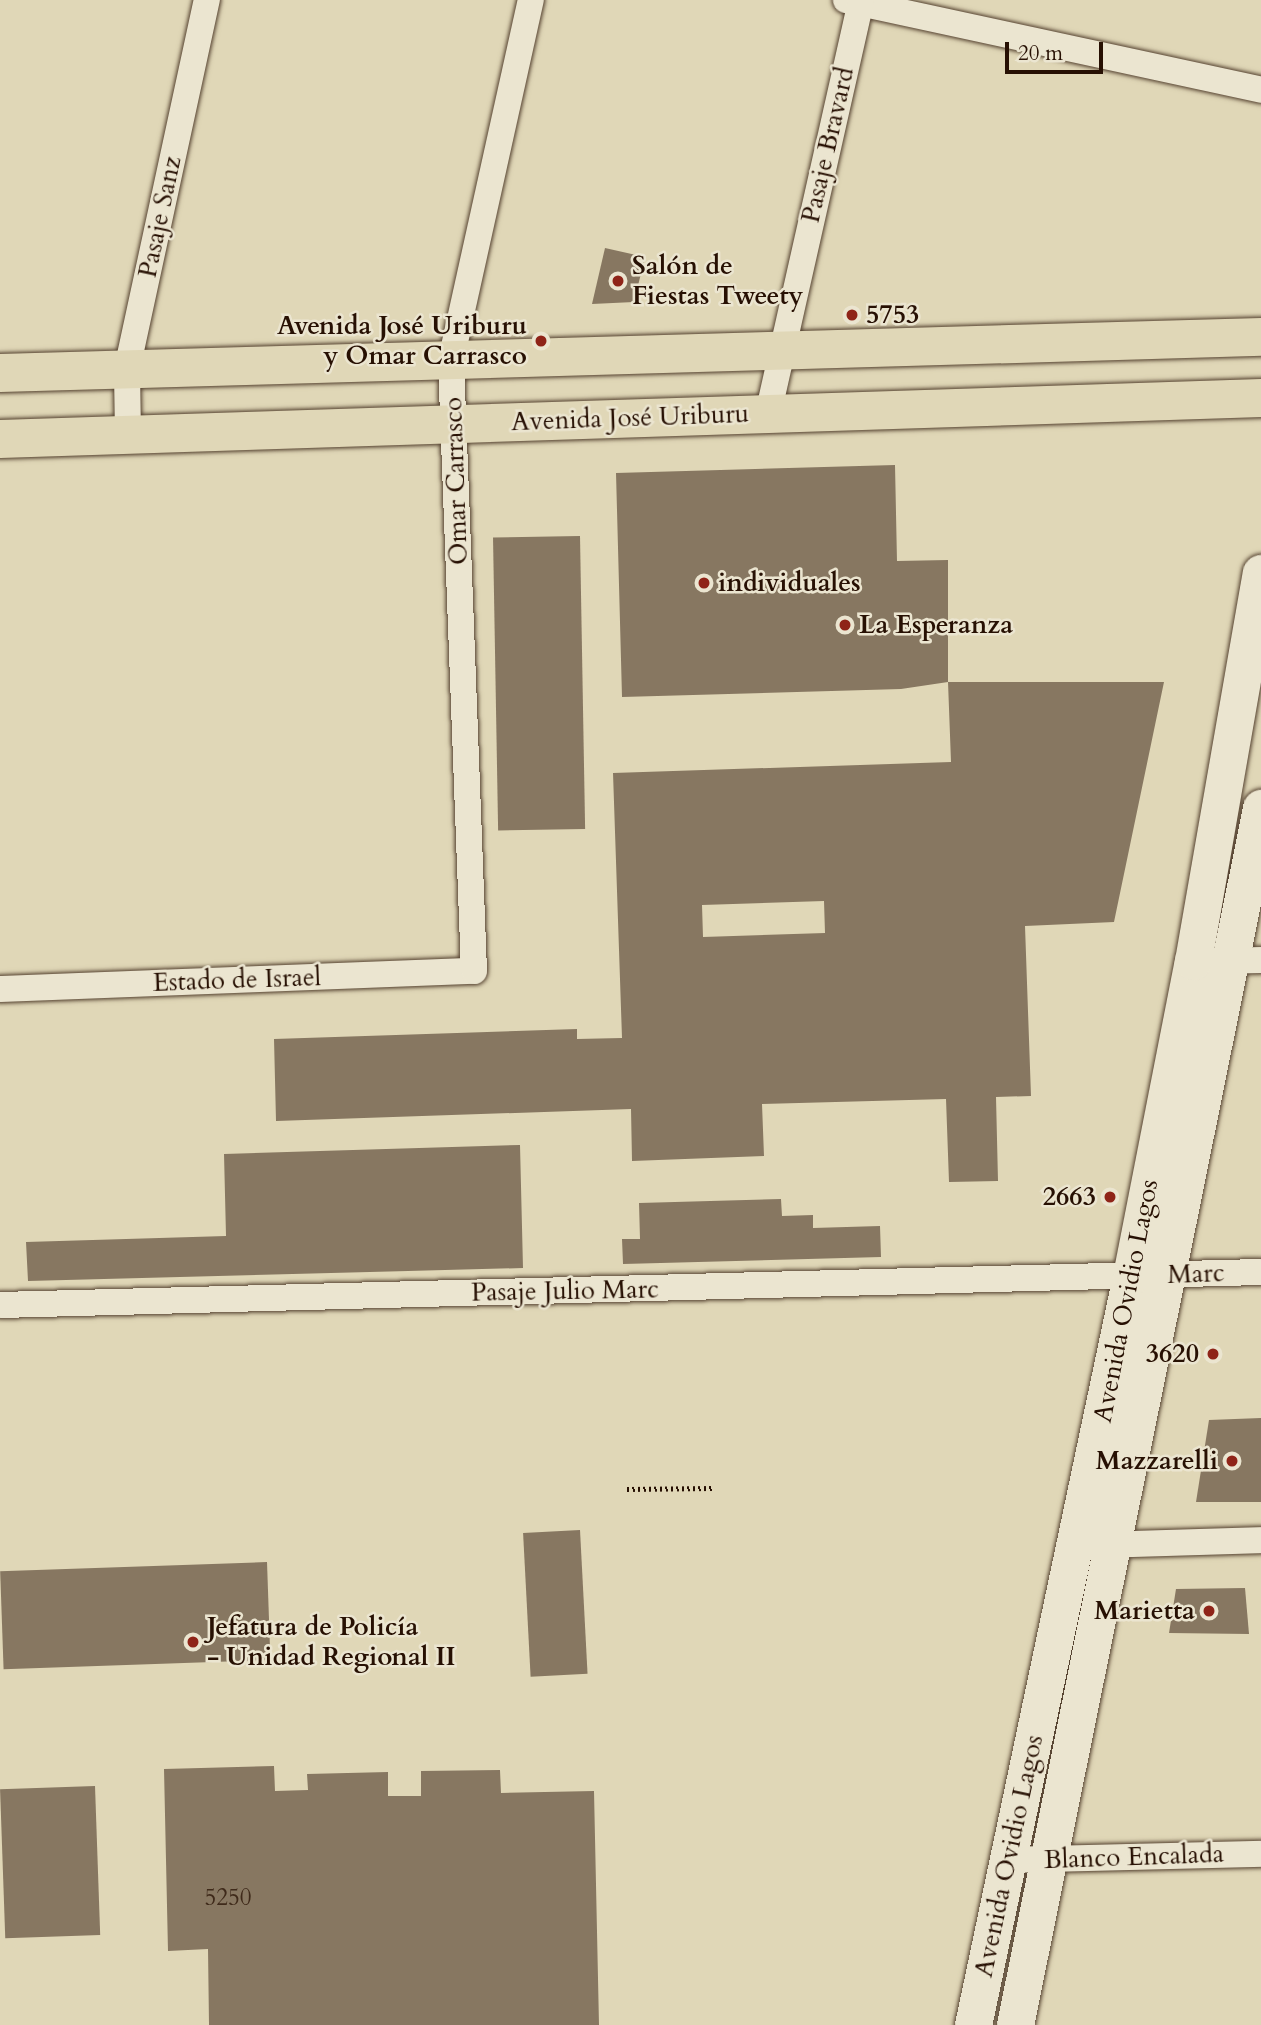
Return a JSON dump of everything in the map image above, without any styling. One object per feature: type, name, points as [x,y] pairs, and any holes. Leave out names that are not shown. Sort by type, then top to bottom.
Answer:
[{"type":"main road","points":[[0,373],[1261,337]]},
{"type":"main road","name":"Avenida José Uriburu","points":[[0,439],[1261,398]]},
{"type":"main road","name":"Avenida Ovidio Lagos","points":[[1015,2025],[1048,1860],[1131,1276],[1193,961],[1261,573]]},
{"type":"main road","name":"Avenida Ovidio Lagos","points":[[973,2025],[1008,1860],[1167,1275],[1245,961],[1261,808]]},
{"type":"street","name":"Pasaje Sanz","points":[[128,435],[127,369],[207,0]]},
{"type":"street","name":"Omar Carrasco","points":[[474,971],[452,360],[531,0]]},
{"type":"street","points":[[856,1],[1261,90]]},
{"type":"street","name":"Pasaje Bravard","points":[[768,414],[856,1]]},
{"type":"street","points":[[1193,961],[1245,961]]},
{"type":"street","name":"Estado de Israel","points":[[0,989],[474,971]]},
{"type":"street","name":"Marc","points":[[1131,1276],[1261,1272]]},
{"type":"street","name":"Pasaje Julio Marc","points":[[0,1305],[1131,1276]]},
{"type":"street","points":[[1094,1545],[1261,1540]]},
{"type":"street","name":"Blanco Encalada","points":[[1008,1860],[1261,1854]]},
{"type":"path","points":[[627,1489],[713,1488]]},
{"type":"building","points":[[605,248],[645,257],[634,302],[592,304]]},
{"type":"building","points":[[895,465],[897,561],[948,560],[948,682],[901,689],[622,697],[616,473]]},
{"type":"building","points":[[580,536],[585,829],[498,830],[493,538]]},
{"type":"building","points":[[948,682],[1164,682],[1114,922],[1025,926],[1031,1096],[996,1097],[998,1181],[949,1182],[946,1099],[762,1104],[764,1156],[632,1161],[631,1109],[276,1121],[274,1039],[577,1029],[577,1039],[622,1038],[613,773],[951,762]],"holes":[[[824,901],[825,933],[703,937],[702,905]]]},
{"type":"building","points":[[520,1145],[523,1268],[28,1281],[26,1242],[226,1236],[224,1154]]},
{"type":"building","points":[[781,1199],[782,1216],[813,1215],[813,1228],[880,1226],[881,1257],[623,1264],[622,1239],[640,1239],[639,1203]]},
{"type":"building","name":"Mazzarelli","points":[[1261,1418],[1261,1502],[1196,1502],[1209,1420]]},
{"type":"building","points":[[580,1530],[588,1674],[531,1677],[523,1533]]},
{"type":"building","points":[[267,1562],[270,1660],[4,1669],[0,1571]]},
{"type":"building","name":"Marietta","points":[[1245,1588],[1249,1634],[1169,1633],[1176,1589]]},
{"type":"building","points":[[274,1766],[275,1791],[308,1790],[307,1774],[388,1772],[388,1796],[421,1796],[421,1771],[500,1770],[501,1793],[594,1791],[599,2025],[209,2025],[208,1949],[168,1951],[164,1769]]},
{"type":"building","points":[[95,1786],[100,1935],[5,1938],[0,1789]]},
{"type":"place","name":"Salón de Fiestas Tweety","points":[[618,281]]},
{"type":"place","name":"5753","points":[[852,315]]},
{"type":"place","name":"Avenida José Uriburu y Omar Carrasco","points":[[541,341]]},
{"type":"place","name":"individuales","points":[[704,583]]},
{"type":"place","name":"La Esperanza","points":[[845,625]]},
{"type":"place","name":"2663","points":[[1110,1197]]},
{"type":"place","name":"3620","points":[[1213,1354]]},
{"type":"place","name":"Mazzarelli","points":[[1232,1461]]},
{"type":"place","name":"Marietta","points":[[1209,1611]]},
{"type":"place","name":"Jefatura de Policía - Unidad Regional II","points":[[193,1642]]}]
